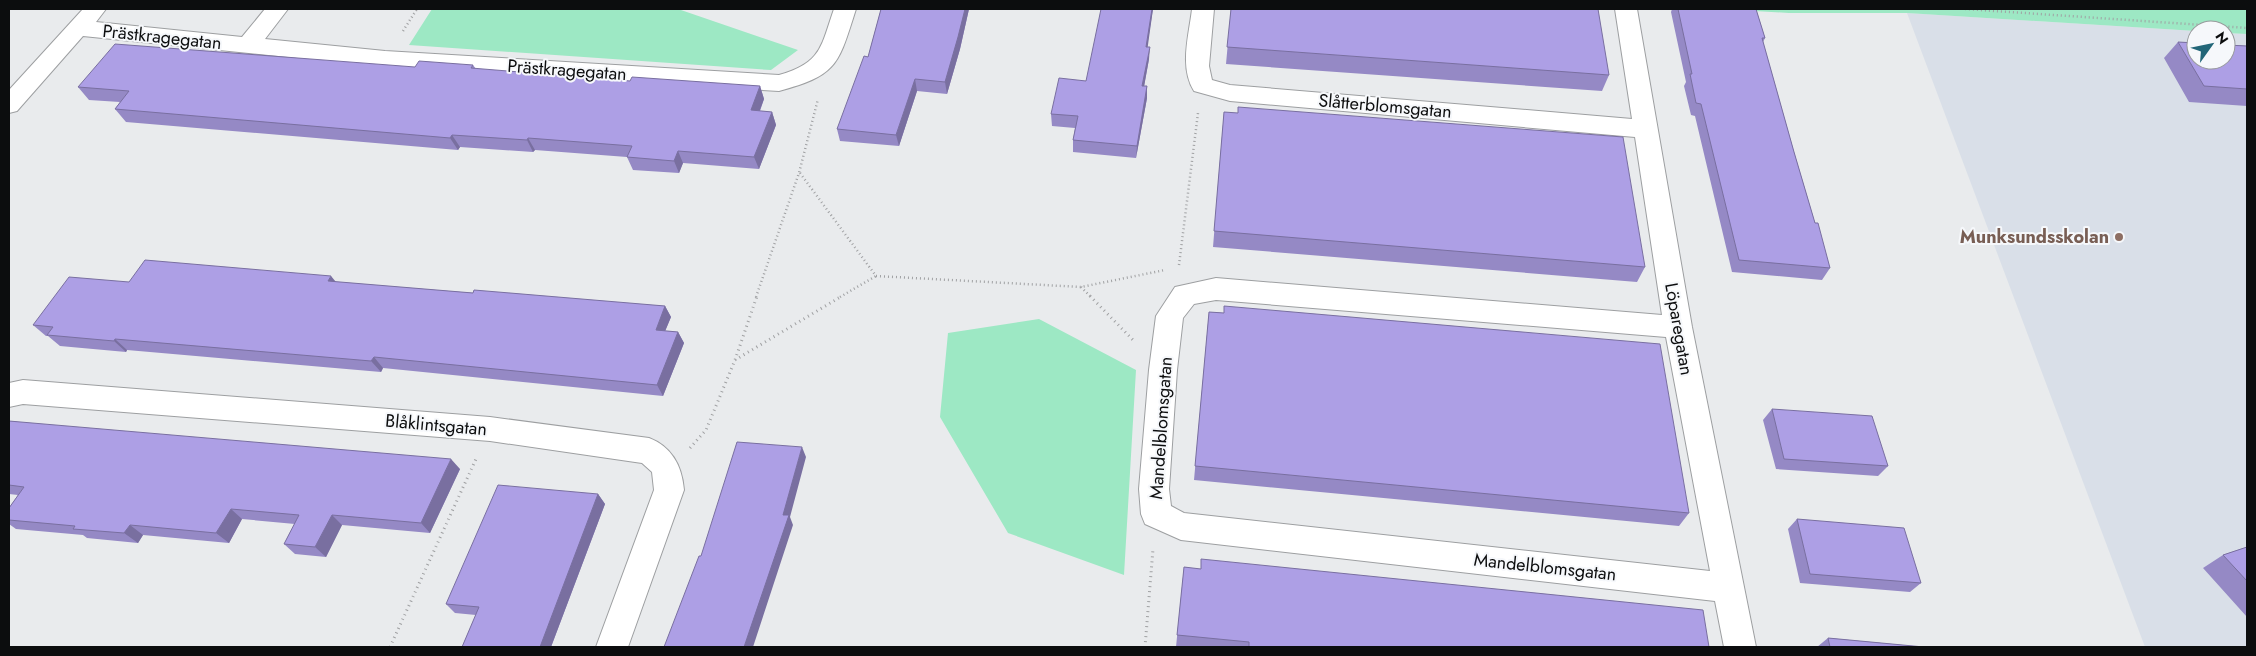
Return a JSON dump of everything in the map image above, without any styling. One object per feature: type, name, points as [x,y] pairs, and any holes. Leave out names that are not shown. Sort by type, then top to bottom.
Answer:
[{"type":"street","points":[[9,105],[95,9]]},
{"type":"street","name":"Prästkragegatan","points":[[247,46],[277,9]]},
{"type":"street","points":[[816,70],[828,58],[845,9]]},
{"type":"street","points":[[1202,85],[1197,66],[1203,9]]},
{"type":"street","name":"Löparegatan","points":[[1626,9],[1678,327],[1740,647]]},
{"type":"street","name":"Prästkragegatan","points":[[77,28],[385,59],[779,83],[799,78],[816,70]]},
{"type":"street","name":"Slåtterblomsgatan","points":[[1202,85],[1230,92],[1646,129]]},
{"type":"street","points":[[1182,281],[1216,289],[1678,327]]},
{"type":"street","name":"Mandelblomsgatan","points":[[1182,281],[1170,316],[1163,370],[1154,489],[1156,514],[1181,526],[1728,588]]},
{"type":"street","name":"Blåklintsgatan","points":[[9,395],[23,392],[490,429],[649,451],[662,460],[668,473]]},
{"type":"street","points":[[612,647],[670,490],[668,473]]},
{"type":"path","points":[[1965,9],[2247,28]]},
{"type":"path","points":[[668,473],[706,430],[735,360],[799,173],[818,99],[816,70]]},
{"type":"path","points":[[735,360],[876,276],[1081,287],[1182,281],[1202,85]]},
{"type":"path","points":[[799,173],[876,276]]},
{"type":"path","points":[[1081,287],[1163,370]]},
{"type":"path","points":[[390,647],[490,429]]},
{"type":"path","points":[[1145,647],[1156,514]]},
{"type":"shaded area","name":"Munksundsskolan","points":[[1907,13],[2186,30],[2186,70],[2236,70],[2236,33],[2247,34],[2247,647],[2145,647]]},
{"type":"green space","points":[[432,9],[678,9],[798,50],[771,70],[409,45]]},
{"type":"green space","points":[[1720,9],[2247,9],[2247,34],[2236,33],[2236,20],[2186,20],[2186,30],[1907,13],[1789,13]]},
{"type":"green space","points":[[1039,319],[1136,370],[1124,575],[1008,533],[940,417],[948,333]]},
{"type":"building","points":[[881,9],[965,9],[945,82],[915,79],[896,135],[837,129],[864,56],[868,57]]},
{"type":"building","points":[[1101,9],[1152,9],[1146,47],[1150,47],[1142,86],[1147,86],[1137,146],[1073,140],[1078,116],[1051,114],[1059,78],[1086,81]]},
{"type":"building","points":[[1231,9],[1598,9],[1609,75],[1227,47]]},
{"type":"building","points":[[1678,9],[1756,9],[1765,38],[1762,38],[1794,152],[1815,223],[1818,223],[1830,268],[1739,260],[1701,104],[1696,103],[1690,74],[1692,74]]},
{"type":"building","points":[[2178,42],[2186,42],[2186,56]]},
{"type":"building","points":[[115,44],[415,67],[419,61],[473,65],[471,68],[630,81],[632,77],[760,86],[751,110],[772,112],[754,157],[678,151],[674,161],[627,157],[632,146],[528,138],[527,140],[452,135],[450,138],[115,109],[129,91],[78,87]]},
{"type":"building","points":[[2236,45],[2247,46],[2247,89],[2204,86],[2195,70],[2236,70]]},
{"type":"building","points":[[1238,107],[1623,137],[1645,267],[1214,231],[1224,112],[1238,113]]},
{"type":"building","points":[[145,260],[331,276],[328,281],[473,293],[474,290],[665,306],[656,330],[678,332],[657,385],[374,357],[371,361],[47,335],[53,327],[33,325],[69,277],[129,282]]},
{"type":"building","points":[[1224,306],[1660,344],[1689,513],[1195,466],[1209,312],[1224,313]]},
{"type":"building","points":[[1772,409],[1872,416],[1888,466],[1784,459]]},
{"type":"building","points":[[9,421],[451,459],[421,523],[332,515],[315,547],[284,544],[299,515],[231,509],[216,533],[130,525],[124,533],[73,529],[75,526],[9,520],[9,508],[24,487],[9,485]]},
{"type":"building","points":[[737,442],[802,447],[783,515],[789,515],[744,647],[664,647],[699,556],[701,556]]},
{"type":"building","points":[[498,485],[598,494],[540,647],[462,647],[479,607],[446,604]]},
{"type":"building","points":[[1797,519],[1904,528],[1921,583],[1810,574]]},
{"type":"building","points":[[2247,547],[2247,581],[2223,555]]},
{"type":"building","points":[[1201,559],[1703,610],[1709,647],[1249,647],[1249,642],[1177,635],[1184,567],[1201,569]]},
{"type":"building","points":[[1828,638],[1924,647],[1830,647]]},
{"type":"place","name":"Munksundsskolan","points":[[2119,237]]}]
